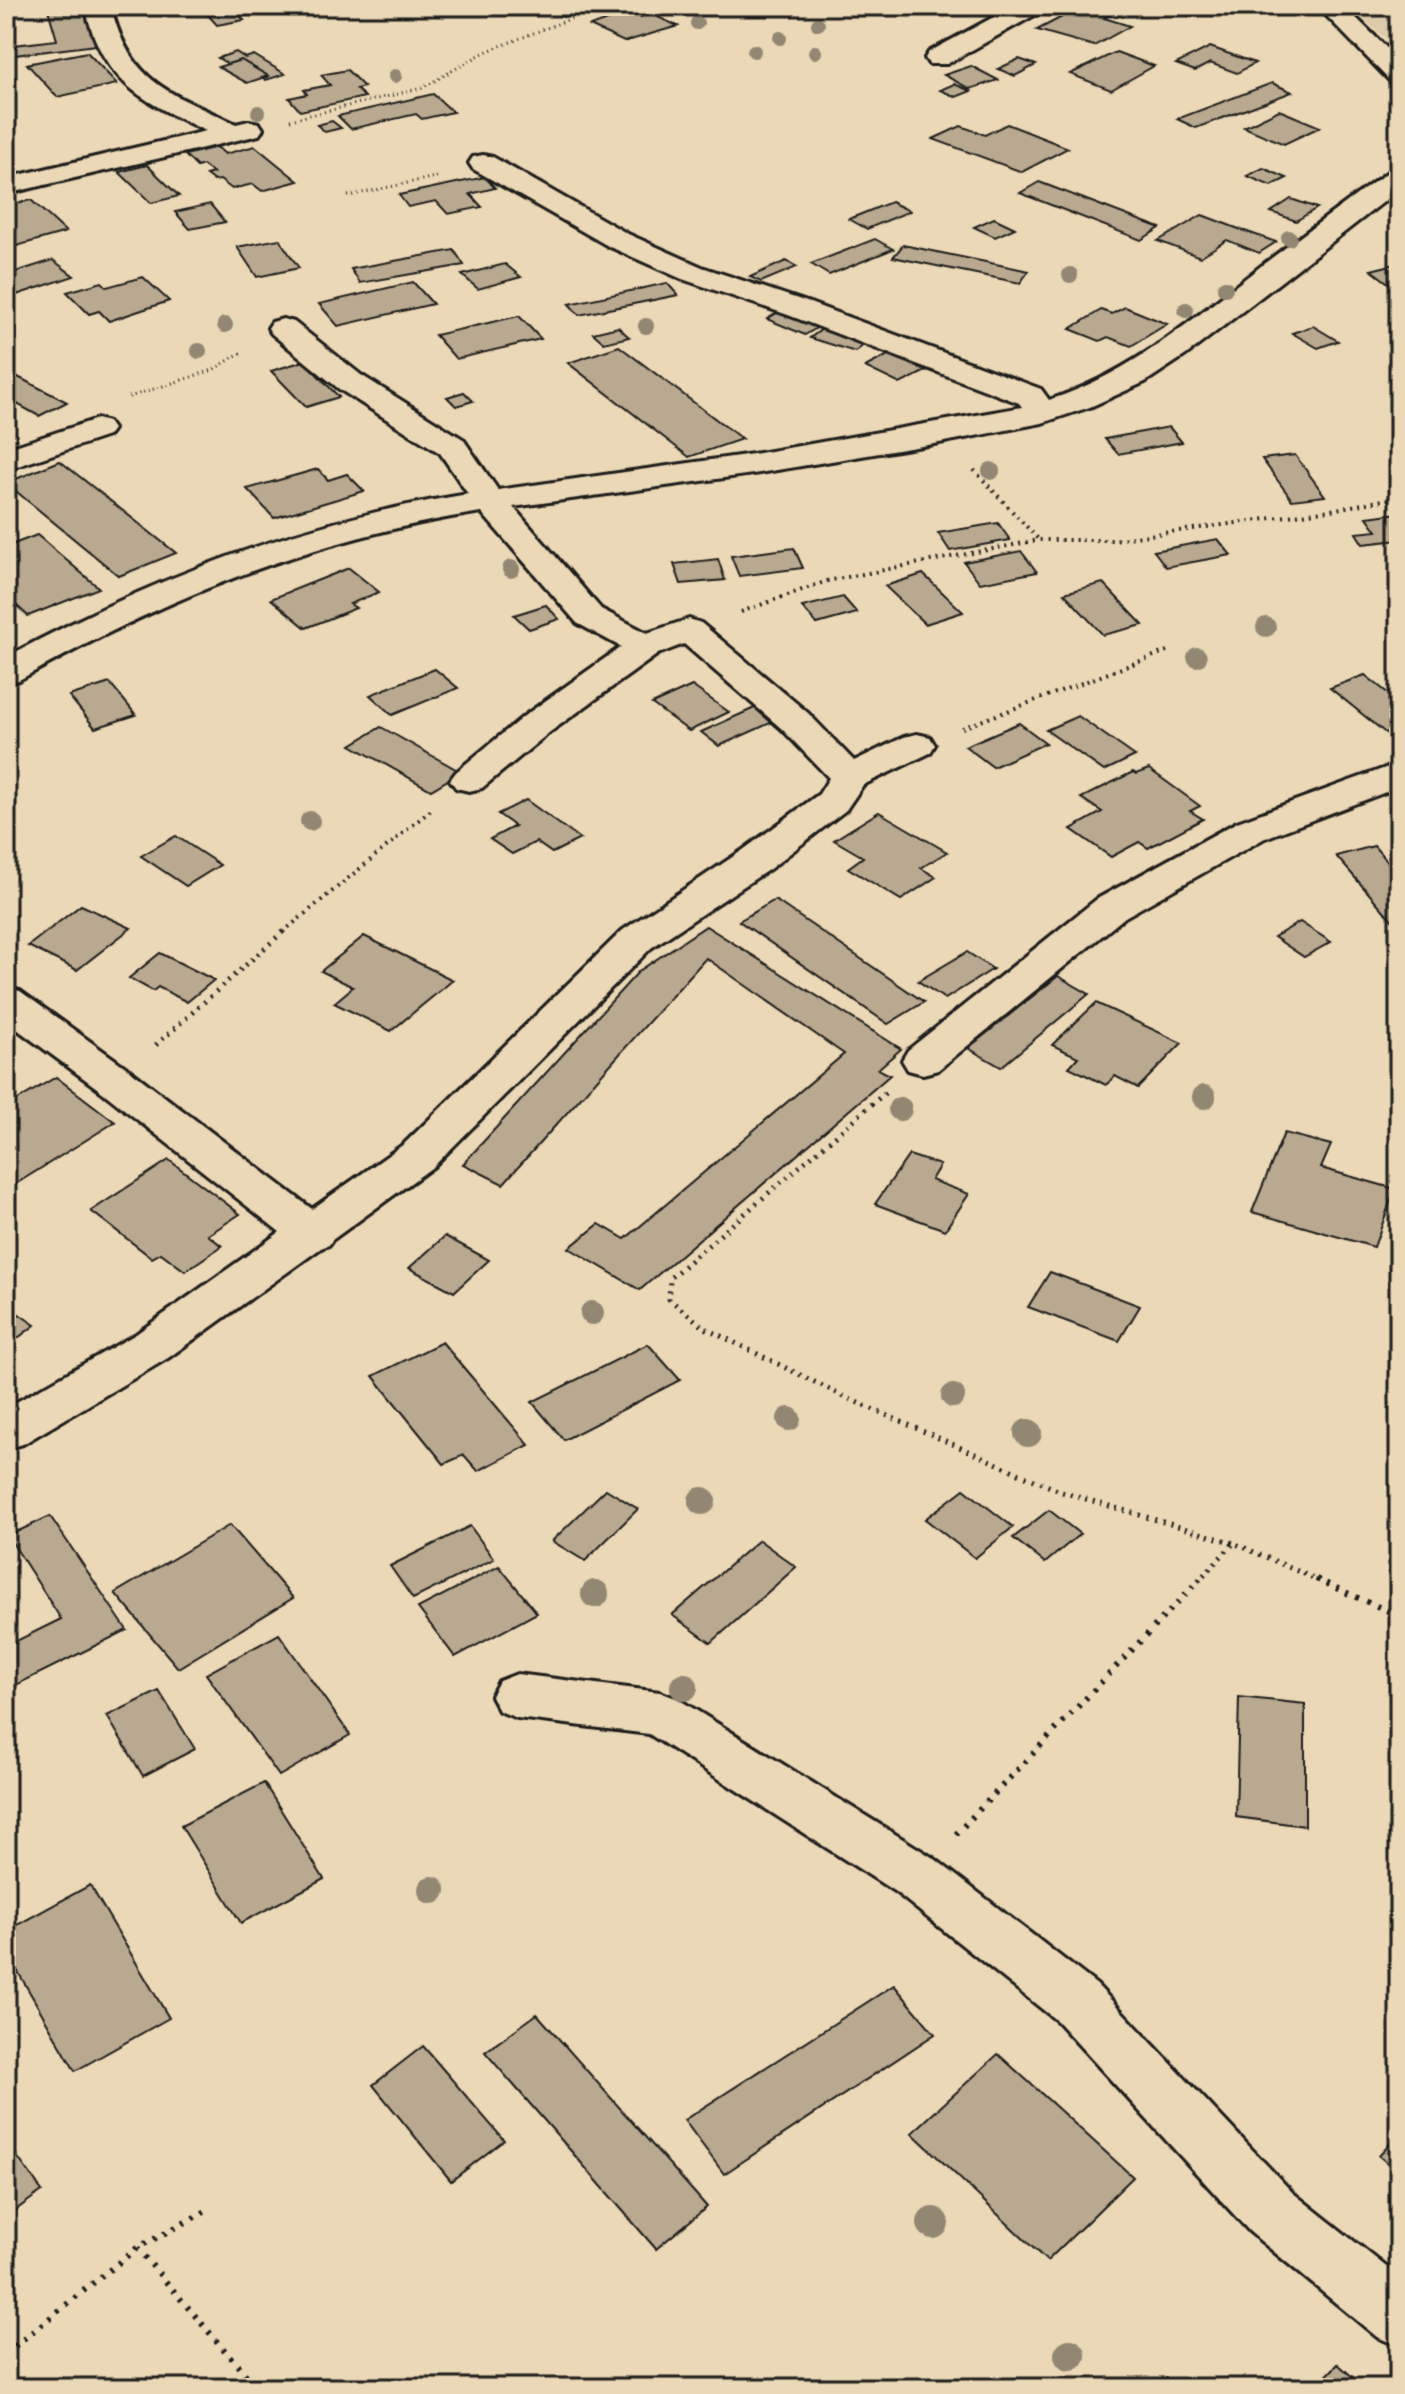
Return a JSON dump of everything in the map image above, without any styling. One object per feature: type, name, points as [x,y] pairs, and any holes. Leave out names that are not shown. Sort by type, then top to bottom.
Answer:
[{"type":"street","points":[[98,6],[101,31],[113,59],[131,79],[241,131]]},
{"type":"street","points":[[938,58],[1033,6]]},
{"type":"street","points":[[1330,6],[1399,75]]},
{"type":"street","points":[[6,186],[241,131]]},
{"type":"street","points":[[483,163],[618,240],[692,273],[799,309],[1030,396],[1042,413]]},
{"type":"street","points":[[6,672],[133,606],[247,559],[366,525],[490,502],[739,468],[1042,413],[1111,387],[1162,360],[1274,270],[1399,177]]},
{"type":"street","points":[[283,328],[350,382],[452,446],[490,502],[589,616],[645,646]]},
{"type":"street","points":[[6,460],[97,429]]},
{"type":"street","points":[[469,780],[537,724],[645,646],[689,630],[795,721],[849,777]]},
{"type":"street","points":[[6,1431],[152,1346],[313,1234],[419,1155],[637,939],[757,859],[833,802],[849,777],[917,745]]},
{"type":"street","points":[[923,1060],[1111,908],[1251,830],[1399,774]]},
{"type":"street","points":[[6,1001],[116,1081],[313,1234]]},
{"type":"street","points":[[517,1696],[660,1714],[916,1876],[1077,2003],[1271,2212],[1399,2316]]},
{"type":"path","points":[[241,131],[422,88],[485,52],[603,6]]},
{"type":"path","points":[[348,196],[416,183],[483,163]]},
{"type":"path","points":[[97,429],[112,402],[213,370],[283,328]]},
{"type":"path","points":[[939,432],[1039,540]]},
{"type":"path","points":[[689,630],[827,581],[1039,540],[1113,540],[1331,510],[1399,497]]},
{"type":"path","points":[[917,745],[1167,651]]},
{"type":"path","points":[[116,1081],[311,907],[469,780]]},
{"type":"path","points":[[923,1060],[670,1278],[669,1299],[705,1328],[790,1370],[1062,1492],[1234,1543],[1399,1616]]},
{"type":"path","points":[[916,1876],[1234,1543]]},
{"type":"path","points":[[6,2353],[137,2248],[210,2209]]},
{"type":"path","points":[[137,2248],[257,2388]]},
{"type":"shaded area","points":[[1367,6],[1399,6],[1399,48],[1366,22],[1364,11]]},
{"type":"building","points":[[47,6],[85,6],[97,45],[6,56],[6,46],[57,40]]},
{"type":"building","points":[[200,6],[231,6],[244,20],[217,25]]},
{"type":"building","points":[[544,6],[580,6],[586,10],[563,17]]},
{"type":"building","points":[[1083,6],[1116,11],[1104,18],[1130,26],[1094,46],[1037,30]]},
{"type":"building","points":[[629,12],[640,17],[649,13],[678,26],[624,42],[590,26]]},
{"type":"building","points":[[1210,47],[1255,63],[1237,73],[1210,63],[1195,71],[1176,64]]},
{"type":"building","points":[[87,52],[117,84],[57,97],[27,64]]},
{"type":"building","points":[[236,52],[245,58],[254,55],[285,74],[266,80],[263,78],[268,76],[241,60],[228,64],[218,58]]},
{"type":"building","points":[[1116,52],[1154,66],[1111,90],[1070,74]]},
{"type":"building","points":[[1019,59],[1036,65],[1015,76],[998,69]]},
{"type":"building","points":[[241,60],[268,76],[247,83],[218,67]]},
{"type":"building","points":[[971,66],[998,80],[970,89],[944,75]]},
{"type":"building","points":[[347,70],[364,87],[356,89],[365,97],[300,111],[289,98],[307,94],[304,90],[330,85],[321,75]]},
{"type":"building","points":[[1272,83],[1292,92],[1196,128],[1177,119]]},
{"type":"building","points":[[954,84],[971,91],[956,97],[940,90]]},
{"type":"building","points":[[433,94],[453,112],[422,119],[416,114],[351,129],[338,116]]},
{"type":"building","points":[[1279,110],[1320,127],[1284,144],[1244,127]]},
{"type":"building","points":[[332,121],[341,128],[325,132],[317,125]]},
{"type":"building","points":[[1007,124],[1068,148],[1022,172],[933,139],[961,126],[985,135]]},
{"type":"building","points":[[255,146],[298,181],[262,191],[253,184],[232,189],[220,180],[214,181],[206,175],[213,173],[203,165],[197,167],[185,155],[217,147],[225,154]]},
{"type":"building","points":[[147,165],[179,196],[151,203],[119,172]]},
{"type":"building","points":[[1263,168],[1287,178],[1271,186],[1247,176]]},
{"type":"building","points":[[485,177],[495,188],[470,194],[482,207],[448,214],[436,201],[408,207],[399,195]]},
{"type":"building","points":[[1039,182],[1160,228],[1141,240],[1020,193]]},
{"type":"building","points":[[1291,199],[1317,208],[1296,221],[1271,212]]},
{"type":"building","points":[[31,200],[66,232],[6,249],[6,206]]},
{"type":"building","points":[[891,202],[910,211],[867,229],[849,219]]},
{"type":"building","points":[[210,204],[225,222],[190,229],[175,212]]},
{"type":"building","points":[[1202,215],[1276,242],[1259,253],[1227,240],[1200,257],[1158,241]]},
{"type":"building","points":[[994,218],[1015,228],[995,237],[974,227]]},
{"type":"building","points":[[279,239],[299,268],[257,277],[237,247]]},
{"type":"building","points":[[875,239],[893,249],[829,275],[811,264]]},
{"type":"building","points":[[903,245],[1029,271],[1020,283],[893,257]]},
{"type":"building","points":[[454,250],[464,265],[360,283],[351,269]]},
{"type":"building","points":[[53,260],[74,276],[10,297],[6,293],[6,275]]},
{"type":"building","points":[[786,261],[797,267],[761,282],[750,277]]},
{"type":"building","points":[[1399,263],[1399,291],[1371,270]]},
{"type":"building","points":[[505,264],[521,277],[478,289],[462,275]]},
{"type":"building","points":[[143,277],[169,301],[109,321],[99,311],[89,314],[67,292],[102,282],[107,287]]},
{"type":"building","points":[[413,282],[433,304],[338,326],[319,304]]},
{"type":"building","points":[[667,283],[678,295],[579,315],[569,304]]},
{"type":"building","points":[[1125,307],[1167,324],[1131,346],[1108,337],[1100,341],[1070,329],[1101,310],[1112,314]]},
{"type":"building","points":[[782,310],[820,326],[805,335],[767,319]]},
{"type":"building","points":[[519,316],[541,339],[456,359],[435,335]]},
{"type":"building","points":[[1313,326],[1338,341],[1318,348],[1292,333]]},
{"type":"building","points":[[618,327],[629,337],[604,343],[593,333]]},
{"type":"building","points":[[825,327],[869,341],[855,352],[810,338]]},
{"type":"building","points":[[619,346],[742,439],[689,457],[568,363]]},
{"type":"building","points":[[890,354],[926,371],[900,384],[865,367]]},
{"type":"building","points":[[304,361],[339,397],[306,407],[271,371]]},
{"type":"building","points":[[6,371],[67,402],[39,416],[6,398]]},
{"type":"building","points":[[464,392],[473,401],[456,406],[447,397]]},
{"type":"building","points":[[1169,427],[1182,442],[1118,454],[1105,439]]},
{"type":"building","points":[[1295,455],[1325,496],[1292,500],[1262,459]]},
{"type":"building","points":[[60,461],[176,553],[119,576],[6,483]]},
{"type":"building","points":[[318,469],[328,480],[347,474],[364,491],[274,518],[247,489]]},
{"type":"building","points":[[1399,513],[1399,540],[1363,544],[1356,533],[1377,531],[1367,517]]},
{"type":"building","points":[[998,523],[1010,540],[950,551],[938,533]]},
{"type":"building","points":[[37,535],[99,588],[28,616],[6,596],[6,547]]},
{"type":"building","points":[[1218,539],[1231,555],[1166,567],[1154,551]]},
{"type":"building","points":[[794,548],[803,568],[739,576],[731,556]]},
{"type":"building","points":[[1021,551],[1037,572],[980,583],[964,562]]},
{"type":"building","points":[[718,559],[725,580],[681,584],[674,564]]},
{"type":"building","points":[[349,568],[379,592],[350,604],[356,608],[306,628],[271,599]]},
{"type":"building","points":[[923,574],[963,612],[925,624],[885,586]]},
{"type":"building","points":[[1103,583],[1143,625],[1103,635],[1064,593]]},
{"type":"building","points":[[843,597],[857,613],[817,624],[802,607]]},
{"type":"building","points":[[546,605],[559,619],[529,629],[514,615]]},
{"type":"building","points":[[435,669],[458,688],[392,715],[370,695]]},
{"type":"building","points":[[1365,675],[1399,702],[1399,744],[1330,688]]},
{"type":"building","points":[[110,683],[136,715],[95,728],[69,696]]},
{"type":"building","points":[[692,686],[729,712],[689,731],[652,704]]},
{"type":"building","points":[[759,706],[777,720],[719,746],[701,732]]},
{"type":"building","points":[[1078,716],[1135,756],[1104,771],[1046,730]]},
{"type":"building","points":[[1019,723],[1046,743],[993,767],[965,746]]},
{"type":"building","points":[[381,727],[461,772],[431,790],[351,745]]},
{"type":"building","points":[[1149,769],[1200,806],[1190,811],[1203,819],[1148,848],[1139,842],[1111,857],[1071,829],[1102,812],[1081,798],[1133,772],[1136,774]]},
{"type":"building","points":[[526,800],[580,839],[552,853],[536,842],[512,854],[490,839],[515,826],[498,814]]},
{"type":"building","points":[[879,812],[947,852],[921,868],[936,877],[901,900],[848,868],[863,857],[834,840]]},
{"type":"building","points":[[176,836],[220,865],[186,886],[141,856]]},
{"type":"building","points":[[1374,846],[1399,875],[1399,919],[1393,921],[1336,856]]},
{"type":"building","points":[[775,900],[924,1002],[888,1024],[739,921]]},
{"type":"building","points":[[81,905],[131,928],[77,970],[28,946]]},
{"type":"building","points":[[1300,922],[1331,942],[1304,957],[1274,937]]},
{"type":"building","points":[[706,926],[901,1049],[878,1069],[890,1075],[640,1290],[569,1248],[599,1224],[625,1239],[844,1054],[706,958],[503,1184],[463,1164],[639,971]]},
{"type":"building","points":[[364,936],[453,980],[391,1031],[334,1003],[353,987],[321,971]]},
{"type":"building","points":[[967,952],[993,969],[945,999],[918,981]]},
{"type":"building","points":[[160,953],[214,980],[187,1002],[158,987],[153,991],[129,978]]},
{"type":"building","points":[[1058,976],[1089,994],[1001,1067],[968,1048]]},
{"type":"building","points":[[1096,1003],[1182,1043],[1138,1088],[1115,1076],[1106,1085],[1069,1067],[1078,1057],[1052,1045]]},
{"type":"building","points":[[56,1077],[115,1122],[6,1190],[6,1107]]},
{"type":"building","points":[[1284,1133],[1331,1145],[1321,1168],[1395,1189],[1374,1247],[1252,1212]]},
{"type":"building","points":[[909,1155],[940,1165],[931,1180],[969,1194],[945,1230],[875,1204]]},
{"type":"building","points":[[169,1160],[240,1214],[208,1235],[222,1246],[185,1271],[161,1253],[152,1258],[91,1211]]},
{"type":"building","points":[[445,1236],[489,1260],[454,1292],[409,1268]]},
{"type":"building","points":[[1050,1272],[1140,1306],[1119,1341],[1028,1307]]},
{"type":"building","points":[[6,1305],[35,1325],[6,1347]]},
{"type":"building","points":[[442,1342],[529,1445],[478,1471],[464,1455],[444,1464],[373,1376]]},
{"type":"building","points":[[648,1344],[680,1380],[564,1440],[532,1402]]},
{"type":"building","points":[[606,1489],[638,1509],[585,1561],[552,1541]]},
{"type":"building","points":[[964,1489],[1013,1527],[975,1558],[925,1519]]},
{"type":"building","points":[[1049,1510],[1080,1534],[1045,1563],[1013,1538]]},
{"type":"building","points":[[50,1516],[127,1630],[6,1690],[6,1646],[61,1619],[8,1536]]},
{"type":"building","points":[[230,1525],[293,1598],[178,1668],[115,1593]]},
{"type":"building","points":[[470,1526],[494,1559],[413,1599],[390,1566]]},
{"type":"building","points":[[759,1540],[796,1567],[711,1643],[672,1615]]},
{"type":"building","points":[[499,1566],[537,1613],[455,1657],[418,1608]]},
{"type":"building","points":[[279,1634],[350,1735],[279,1776],[206,1674]]},
{"type":"building","points":[[159,1691],[195,1749],[143,1776],[107,1716]]},
{"type":"building","points":[[1239,1697],[1305,1704],[1305,1826],[1236,1817]]},
{"type":"building","points":[[264,1783],[324,1879],[241,1923],[181,1826]]},
{"type":"building","points":[[90,1885],[169,2018],[75,2071],[6,1951],[6,1931]]},
{"type":"building","points":[[894,1985],[935,2034],[724,2174],[684,2120]]},
{"type":"building","points":[[537,2014],[707,2207],[656,2249],[485,2052]]},
{"type":"building","points":[[423,2046],[504,2140],[451,2181],[373,2085]]},
{"type":"building","points":[[998,2054],[1133,2177],[1047,2261],[912,2133]]},
{"type":"building","points":[[1399,2134],[1399,2173],[1379,2156]]},
{"type":"building","points":[[6,2141],[42,2191],[6,2217]]},
{"type":"building","points":[[1338,2364],[1365,2388],[1315,2388]]}]
